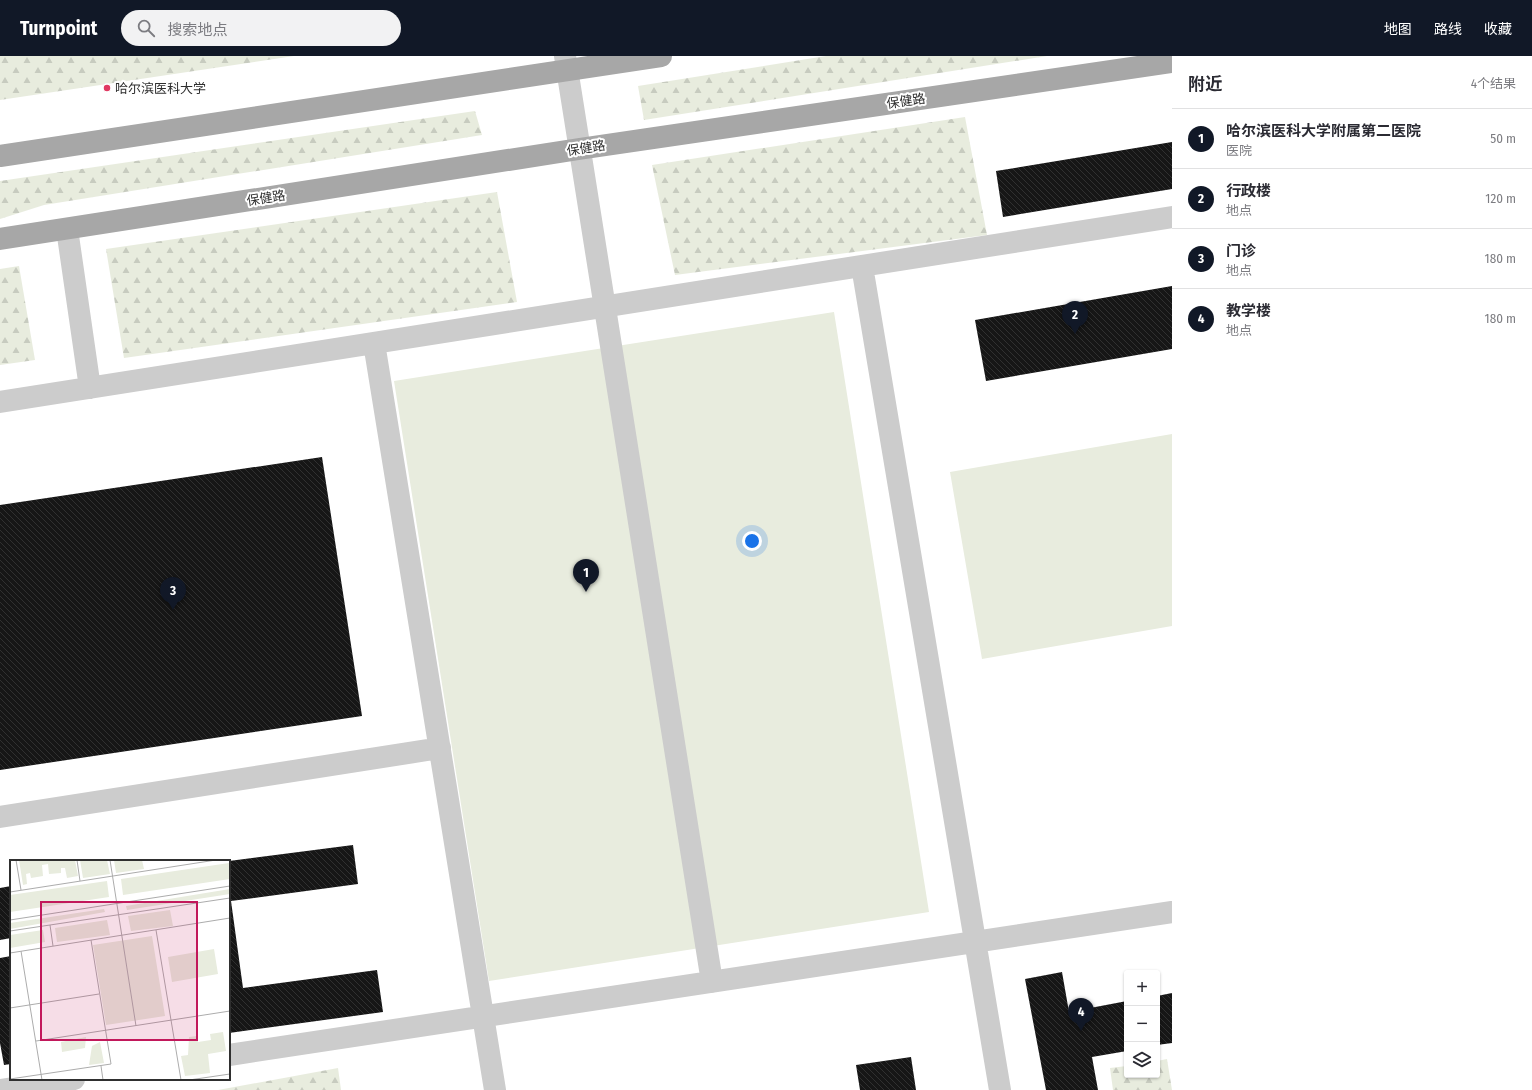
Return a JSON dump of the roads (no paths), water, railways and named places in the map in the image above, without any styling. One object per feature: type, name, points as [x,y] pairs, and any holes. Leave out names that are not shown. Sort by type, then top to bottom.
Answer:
[{"type":"main road","points":[[0,156],[566,63],[661,56]]},
{"type":"main road","name":"保健路","points":[[0,239],[579,149],[1172,62]]},
{"type":"street","points":[[566,63],[712,982]]},
{"type":"street","points":[[0,402],[1172,217]]},
{"type":"street","points":[[67,229],[90,388]]},
{"type":"street","points":[[862,266],[1000,1090]]},
{"type":"street","points":[[374,343],[495,1090]]},
{"type":"street","points":[[0,818],[440,748]]},
{"type":"street","points":[[230,1055],[1172,912]]},
{"type":"street","points":[[1,1090],[67,1080]]},
{"type":"place","name":"哈尔滨医科大学","points":[[107,88]]},
{"type":"place","name":"行政楼","points":[[1075,334]]},
{"type":"place","name":"哈尔滨医科大学附属第二医院","points":[[586,592]]},
{"type":"place","name":"门诊","points":[[173,610]]},
{"type":"place","name":"教学楼","points":[[1081,1031]]}]
